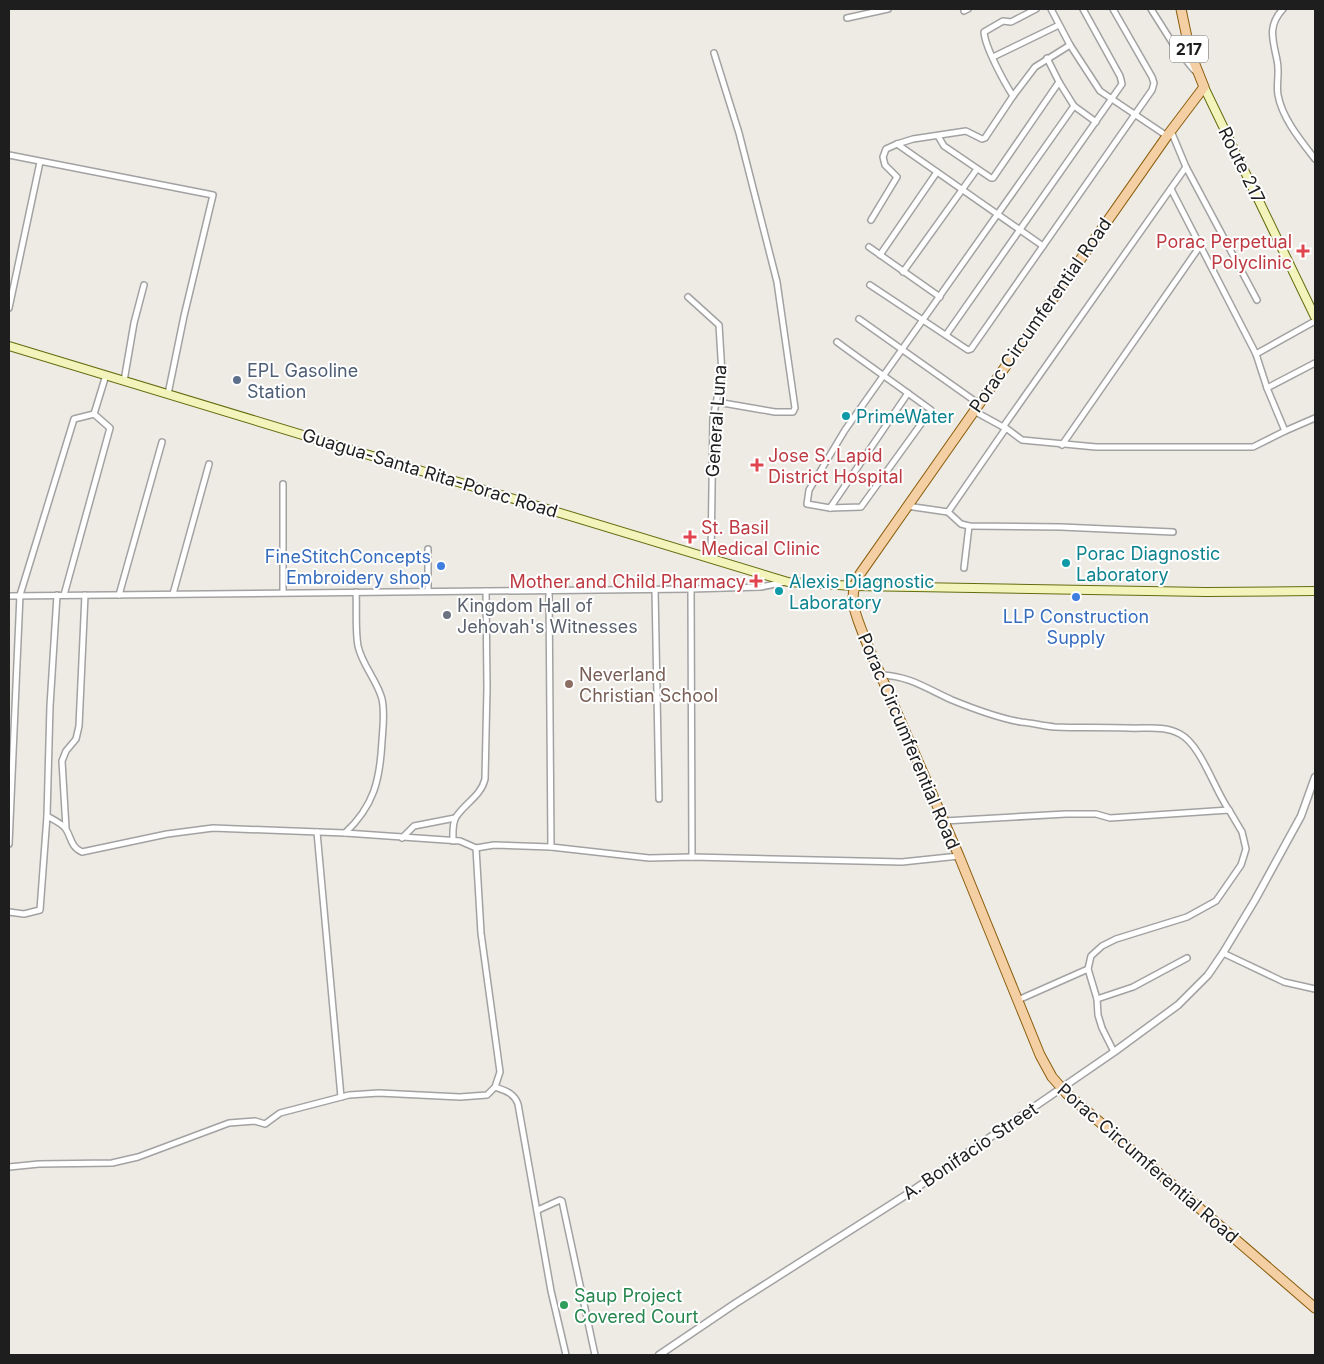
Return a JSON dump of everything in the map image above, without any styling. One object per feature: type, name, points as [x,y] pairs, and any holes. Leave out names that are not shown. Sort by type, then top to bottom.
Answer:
[{"type":"main road","name":"Route 217","points":[[1181,9],[1190,52],[1198,75],[1315,317]]},
{"type":"main road","name":"Porac Circumferential Road","points":[[1204,87],[1169,133],[906,506],[860,574],[854,586],[852,597],[865,639],[880,676],[959,856],[1048,1072],[1061,1088],[1315,1308]]},
{"type":"main road","name":"Guagua-Santa Rita-Porac Road","points":[[9,346],[788,582],[854,586],[1206,592],[1315,591]]},
{"type":"street","points":[[847,18],[888,9]]},
{"type":"street","points":[[1013,96],[983,34],[984,31],[1003,21],[1011,22],[1036,9]]},
{"type":"street","points":[[1051,9],[1070,45],[1100,91],[1134,116],[1169,133],[1257,300]]},
{"type":"street","points":[[946,335],[1122,84],[1122,80],[1083,9]]},
{"type":"street","points":[[870,285],[968,350],[970,349],[1152,90],[1154,83],[1113,9]]},
{"type":"street","points":[[1151,9],[1175,47],[1198,75]]},
{"type":"street","points":[[1283,9],[1275,18],[1272,32],[1273,46],[1278,61],[1278,94],[1284,112],[1315,159]]},
{"type":"street","points":[[993,57],[1059,25]]},
{"type":"street","points":[[871,220],[897,177],[885,165],[883,157],[886,149],[913,139],[966,131],[985,138],[1035,66],[1070,45]]},
{"type":"street","points":[[714,52],[739,133],[777,282],[795,408],[794,412],[775,412],[718,402]]},
{"type":"street","points":[[1047,58],[1074,106],[1096,122]]},
{"type":"street","points":[[938,136],[944,146],[991,178],[994,177],[1059,82]]},
{"type":"street","points":[[837,342],[883,375],[908,393],[931,410],[861,507],[830,508],[807,504],[809,490],[845,430],[883,375],[924,320],[1074,106]]},
{"type":"street","points":[[896,144],[1042,246]]},
{"type":"street","points":[[9,155],[213,195],[184,316],[168,394]]},
{"type":"street","points":[[9,308],[40,162]]},
{"type":"street","points":[[948,512],[1004,427],[1186,166]]},
{"type":"street","points":[[903,272],[977,169]]},
{"type":"street","points":[[880,254],[937,172]]},
{"type":"street","points":[[1170,189],[1256,354],[1267,388],[1285,431]]},
{"type":"street","points":[[869,246],[940,297]]},
{"type":"street","points":[[1062,445],[1200,246]]},
{"type":"street","points":[[124,381],[134,323],[144,285]]},
{"type":"street","name":"General Luna","points":[[688,297],[719,325],[722,374],[714,418],[711,558]]},
{"type":"street","points":[[859,319],[902,349],[976,407],[1022,440],[1096,447],[1253,447],[1315,418]]},
{"type":"street","points":[[1256,354],[1315,321]]},
{"type":"street","points":[[1267,388],[1315,363]]},
{"type":"street","points":[[94,414],[106,375]]},
{"type":"street","points":[[830,508],[908,393]]},
{"type":"street","points":[[64,595],[110,428],[94,414]]},
{"type":"street","points":[[9,844],[20,596],[74,419],[94,414]]},
{"type":"street","points":[[119,595],[162,442]]},
{"type":"street","points":[[172,594],[209,464]]},
{"type":"street","points":[[283,484],[283,592]]},
{"type":"street","points":[[906,506],[948,512],[961,524],[969,526],[1061,527],[1173,532]]},
{"type":"street","points":[[964,568],[969,526]]},
{"type":"street","points":[[428,549],[428,591]]},
{"type":"street","points":[[9,596],[691,589],[761,587],[788,582]]},
{"type":"street","points":[[655,589],[659,800]]},
{"type":"street","points":[[691,589],[692,857]]},
{"type":"street","points":[[548,590],[551,847]]},
{"type":"street","points":[[453,841],[455,818],[479,792],[485,779],[487,688],[486,591]]},
{"type":"street","points":[[344,833],[363,814],[376,785],[384,718],[382,698],[358,646],[356,592]]},
{"type":"street","points":[[9,912],[24,914],[40,910],[47,816],[50,706],[57,595]]},
{"type":"street","points":[[85,595],[79,726],[76,739],[66,751],[62,761],[66,828],[70,839],[78,850],[82,852],[167,834],[213,828],[344,833],[460,841],[476,848],[494,845],[551,847],[648,858],[692,857],[902,862],[959,856]]},
{"type":"street","points":[[880,676],[896,676],[906,679],[982,712],[1020,722],[1053,727],[1131,729],[1153,727],[1179,734],[1186,738],[1198,752],[1212,781],[1242,832],[1246,849],[1241,865],[1216,901],[1187,917],[1116,939],[1102,946],[1091,956],[1088,969],[1097,999],[1098,1015],[1114,1052]]},
{"type":"street","name":"A. Bonifacio Street","points":[[659,1355],[736,1303],[909,1193],[1154,1024],[1188,995],[1208,975],[1223,953],[1283,851],[1301,816],[1315,777]]},
{"type":"street","points":[[944,821],[1066,814],[1096,814],[1110,818],[1229,810]]},
{"type":"street","points":[[47,816],[66,828]]},
{"type":"street","points":[[402,838],[414,826],[455,818]]},
{"type":"street","points":[[317,832],[341,1097]]},
{"type":"street","points":[[9,1167],[39,1164],[112,1163],[138,1157],[229,1124],[255,1121],[265,1124],[280,1114],[341,1097],[379,1092],[434,1097],[477,1097],[487,1095],[495,1087],[500,1072],[481,933],[476,848]]},
{"type":"street","points":[[1223,953],[1284,982],[1315,989]]},
{"type":"street","points":[[1097,999],[1133,987],[1187,958]]},
{"type":"street","points":[[1018,1000],[1088,969]]},
{"type":"street","points":[[495,1087],[516,1097],[538,1210],[551,1291],[566,1355]]},
{"type":"street","points":[[538,1210],[560,1200],[562,1201],[595,1355]]},
{"type":"place","name":"Porac Perpetual Polyclinic","points":[[1303,251]]},
{"type":"place","name":"EPL Gasoline Station","points":[[237,380]]},
{"type":"place","name":"PrimeWater","points":[[846,416]]},
{"type":"place","name":"Jose S. Lapid District Hospital","points":[[757,465]]},
{"type":"place","name":"St. Basil Medical Clinic","points":[[690,537]]},
{"type":"place","name":"Porac Diagnostic Laboratory","points":[[1066,563]]},
{"type":"place","name":"FineStitchConcepts Embroidery shop","points":[[441,566]]},
{"type":"place","name":"Mother and Child Pharmacy","points":[[756,581]]},
{"type":"place","name":"Alexis Diagnostic Laboratory","points":[[779,591]]},
{"type":"place","name":"LLP Construction Supply","points":[[1076,597]]},
{"type":"place","name":"Kingdom Hall of Jehovah's Witnesses","points":[[447,615]]},
{"type":"place","name":"Neverland Christian School","points":[[569,684]]},
{"type":"place","name":"Saup Project Covered Court","points":[[564,1305]]}]
